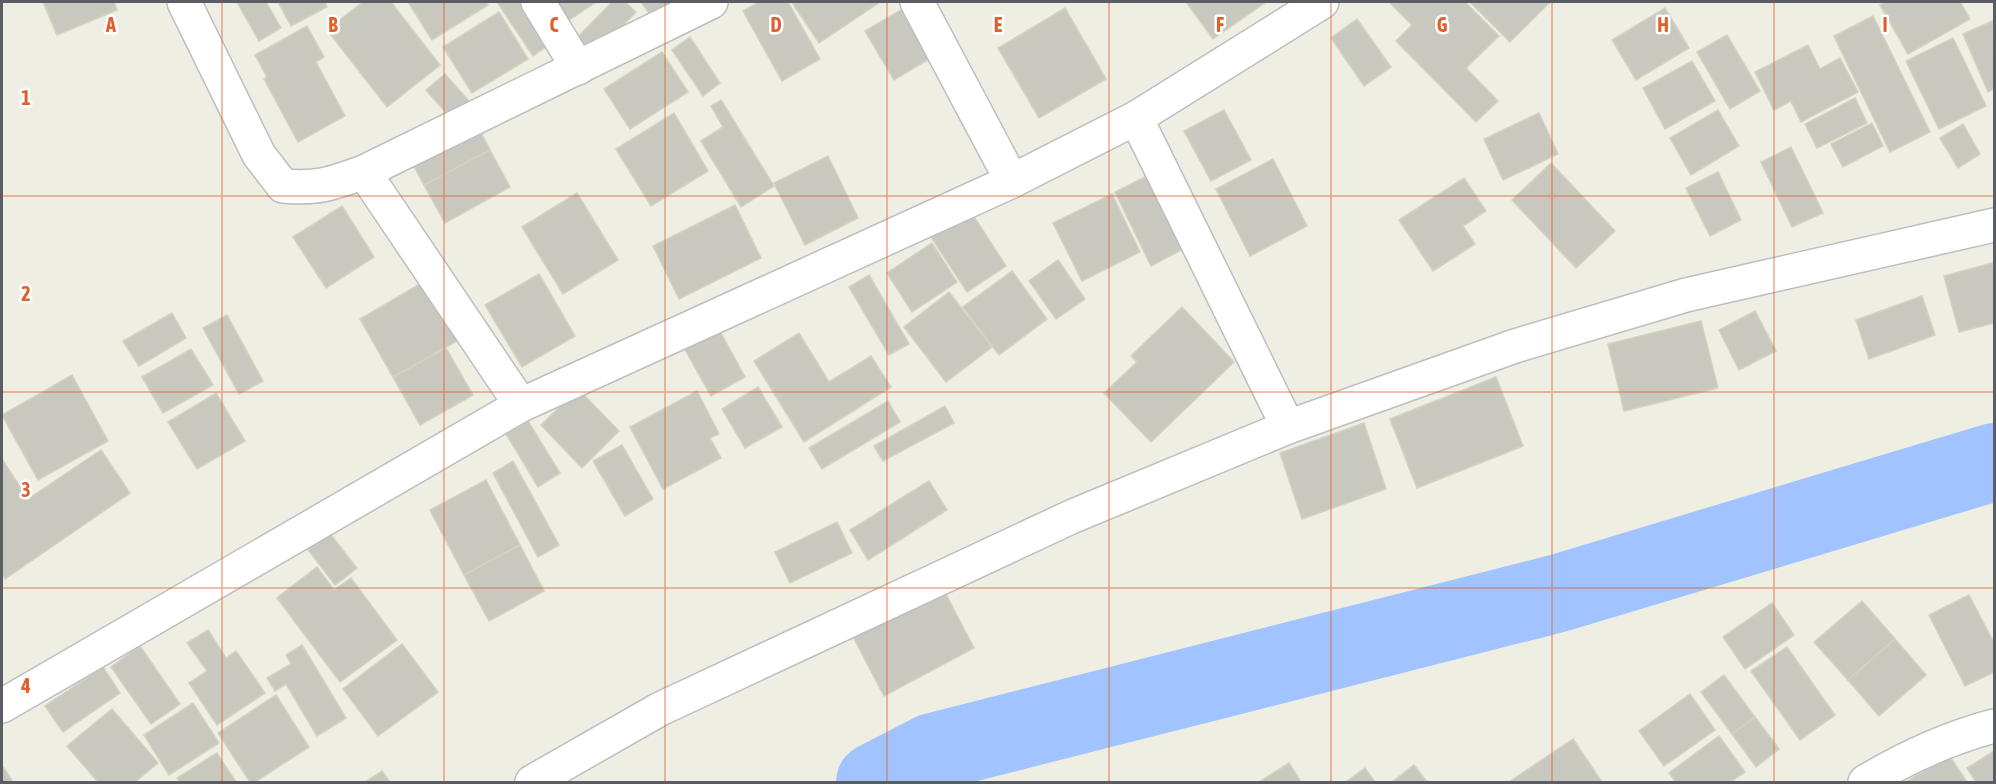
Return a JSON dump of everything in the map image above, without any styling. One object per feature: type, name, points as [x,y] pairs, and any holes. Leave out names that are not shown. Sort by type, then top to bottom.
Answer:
[{"type":"street","points":[[184,2],[260,155],[283,186],[307,188],[324,186],[364,172],[578,68],[699,4]]},
{"type":"street","points":[[538,2],[578,68]]},
{"type":"street","points":[[917,2],[1012,181]]},
{"type":"street","points":[[2,706],[521,405],[1012,181],[1136,118],[1322,2]]},
{"type":"street","points":[[1136,118],[1288,428]]},
{"type":"street","points":[[364,172],[521,405]]},
{"type":"street","points":[[532,783],[660,709],[1071,517],[1288,428],[1515,346],[1686,295],[1995,225]]},
{"type":"street","points":[[1865,783],[1889,768],[1962,734],[1995,726]]},
{"type":"building","points":[[43,2],[114,2],[117,10],[57,35]]},
{"type":"building","points":[[237,2],[266,2],[281,28],[259,41]]},
{"type":"building","points":[[278,2],[325,2],[327,7],[291,26]]},
{"type":"building","points":[[363,2],[391,2],[440,65],[387,107],[327,30]]},
{"type":"building","points":[[408,2],[486,2],[488,5],[432,40]]},
{"type":"building","points":[[497,2],[535,2],[559,38],[533,56]]},
{"type":"building","points":[[551,2],[596,2],[566,22]]},
{"type":"building","points":[[612,2],[625,2],[636,12],[593,56],[576,39]]},
{"type":"building","points":[[641,2],[680,2],[654,20]]},
{"type":"building","points":[[759,2],[788,2],[820,59],[782,81],[743,11]]},
{"type":"building","points":[[797,2],[880,2],[819,43],[793,4]]},
{"type":"building","points":[[1186,2],[1266,2],[1213,39]]},
{"type":"building","points":[[1389,2],[1465,2],[1499,36],[1466,68],[1498,101],[1476,122],[1396,41],[1412,25]]},
{"type":"building","points":[[1470,2],[1547,2],[1549,3],[1510,42]]},
{"type":"building","points":[[1886,2],[1960,2],[1970,19],[1908,54],[1880,5]]},
{"type":"building","points":[[1065,8],[1106,79],[1039,118],[998,48]]},
{"type":"building","points":[[1665,8],[1689,48],[1636,80],[1612,40]]},
{"type":"building","points":[[901,10],[929,59],[894,80],[865,31]]},
{"type":"building","points":[[499,12],[528,59],[472,93],[443,47]]},
{"type":"building","points":[[1873,16],[1930,132],[1890,152],[1834,36]]},
{"type":"building","points":[[1357,19],[1391,67],[1364,86],[1331,38]]},
{"type":"building","points":[[1993,21],[1994,89],[1988,92],[1963,34]]},
{"type":"building","points":[[307,26],[324,57],[316,62],[345,116],[298,142],[264,79],[267,77],[255,55]]},
{"type":"building","points":[[1727,35],[1760,91],[1730,109],[1697,52]]},
{"type":"building","points":[[690,37],[720,83],[703,96],[672,50]]},
{"type":"building","points":[[1953,38],[1986,106],[1939,129],[1906,61]]},
{"type":"building","points":[[1808,45],[1820,69],[1840,58],[1858,92],[1801,122],[1791,101],[1774,110],[1755,72]]},
{"type":"building","points":[[662,52],[688,92],[630,129],[604,89]]},
{"type":"building","points":[[1692,61],[1715,101],[1665,129],[1643,88]]},
{"type":"building","points":[[445,74],[469,101],[450,117],[426,90]]},
{"type":"building","points":[[1855,98],[1867,123],[1817,148],[1805,124]]},
{"type":"building","points":[[721,100],[774,186],[741,207],[701,141],[723,127],[711,106]]},
{"type":"building","points":[[1224,110],[1251,160],[1211,181],[1184,131]]},
{"type":"building","points":[[1718,110],[1739,146],[1691,175],[1670,138]]},
{"type":"building","points":[[674,113],[708,171],[651,206],[616,149]]},
{"type":"building","points":[[1539,113],[1558,154],[1503,180],[1484,139]]},
{"type":"building","points":[[476,123],[490,150],[424,185],[410,159]]},
{"type":"building","points":[[1872,123],[1883,146],[1843,167],[1831,144]]},
{"type":"building","points":[[1963,124],[1980,154],[1958,168],[1940,138]]},
{"type":"building","points":[[1791,147],[1823,213],[1792,227],[1761,162]]},
{"type":"building","points":[[490,150],[510,187],[445,223],[424,185]]},
{"type":"building","points":[[828,156],[858,218],[805,245],[774,183]]},
{"type":"building","points":[[1273,159],[1307,226],[1250,256],[1216,189]]},
{"type":"building","points":[[1551,163],[1615,231],[1576,268],[1512,200]]},
{"type":"building","points":[[1718,172],[1741,220],[1710,236],[1686,188]]},
{"type":"building","points":[[1147,176],[1183,249],[1151,266],[1115,192]]},
{"type":"building","points":[[1464,178],[1486,211],[1463,226],[1475,244],[1433,271],[1399,220]]},
{"type":"building","points":[[577,193],[618,260],[563,294],[522,227]]},
{"type":"building","points":[[1112,194],[1140,252],[1082,281],[1053,223]]},
{"type":"building","points":[[735,205],[761,258],[679,299],[653,246]]},
{"type":"building","points":[[342,206],[374,257],[326,288],[293,237]]},
{"type":"building","points":[[969,209],[1006,266],[967,292],[929,234]]},
{"type":"building","points":[[932,243],[957,282],[912,312],[887,273]]},
{"type":"building","points":[[1058,260],[1085,299],[1056,319],[1029,281]]},
{"type":"building","points":[[1992,263],[1994,323],[1959,332],[1944,276]]},
{"type":"building","points":[[1012,271],[1047,319],[999,355],[963,307]]},
{"type":"building","points":[[539,274],[575,336],[522,367],[485,305]]},
{"type":"building","points":[[869,275],[909,344],[889,355],[849,287]]},
{"type":"building","points":[[430,278],[464,337],[393,377],[360,319]]},
{"type":"building","points":[[949,292],[992,347],[946,382],[904,327]]},
{"type":"building","points":[[1922,296],[1935,335],[1869,359],[1856,320]]},
{"type":"building","points":[[1182,307],[1234,362],[1151,442],[1104,393],[1137,362],[1131,356]]},
{"type":"building","points":[[1755,311],[1776,351],[1739,370],[1719,330]]},
{"type":"building","points":[[172,313],[186,338],[139,366],[123,341]]},
{"type":"building","points":[[227,315],[263,381],[239,394],[203,328]]},
{"type":"building","points":[[1701,321],[1718,388],[1624,411],[1608,344]]},
{"type":"building","points":[[717,326],[745,377],[711,396],[683,346]]},
{"type":"building","points":[[799,333],[829,382],[871,356],[891,387],[804,442],[754,361]]},
{"type":"building","points":[[446,348],[473,395],[420,425],[393,377]]},
{"type":"building","points":[[191,349],[213,385],[163,413],[142,377]]},
{"type":"building","points":[[72,375],[108,441],[38,480],[2,415]]},
{"type":"building","points":[[1496,377],[1523,446],[1417,488],[1390,419]]},
{"type":"building","points":[[758,387],[782,427],[745,448],[722,409]]},
{"type":"building","points":[[578,389],[619,431],[582,468],[541,425]]},
{"type":"building","points":[[697,391],[719,434],[710,438],[721,458],[663,489],[630,427]]},
{"type":"building","points":[[216,393],[245,441],[197,469],[168,422]]},
{"type":"building","points":[[888,401],[900,422],[822,469],[809,448]]},
{"type":"building","points":[[945,406],[954,423],[883,461],[874,446]]},
{"type":"building","points":[[528,421],[560,473],[538,487],[506,434]]},
{"type":"building","points":[[1364,423],[1386,489],[1302,519],[1280,453]]},
{"type":"building","points":[[622,445],[653,499],[625,516],[593,461]]},
{"type":"building","points":[[101,450],[130,493],[5,579],[2,573],[2,459],[28,499]]},
{"type":"building","points":[[513,461],[559,545],[538,557],[493,473]]},
{"type":"building","points":[[486,480],[520,545],[464,575],[430,510]]},
{"type":"building","points":[[929,481],[947,510],[868,560],[850,530]]},
{"type":"building","points":[[837,522],[852,553],[790,583],[775,552]]},
{"type":"building","points":[[324,526],[357,568],[335,585],[303,543]]},
{"type":"building","points":[[520,545],[544,591],[489,621],[464,575]]},
{"type":"building","points":[[317,567],[334,590],[351,578],[397,640],[340,682],[277,598]]},
{"type":"building","points":[[939,581],[974,648],[884,696],[849,629]]},
{"type":"building","points":[[1969,595],[1994,643],[1994,672],[1965,686],[1929,615]]},
{"type":"building","points":[[1862,601],[1895,639],[1848,680],[1814,642]]},
{"type":"building","points":[[1772,603],[1794,635],[1745,669],[1723,637]]},
{"type":"building","points":[[208,630],[226,658],[236,651],[265,693],[217,725],[189,683],[207,671],[187,643]]},
{"type":"building","points":[[1895,639],[1926,675],[1879,716],[1848,680]]},
{"type":"building","points":[[402,644],[438,692],[378,736],[343,689]]},
{"type":"building","points":[[302,645],[346,718],[317,736],[286,684],[275,691],[267,678],[291,664],[286,655]]},
{"type":"building","points":[[140,646],[180,704],[151,724],[111,667]]},
{"type":"building","points":[[1787,647],[1835,715],[1800,740],[1751,671]]},
{"type":"building","points":[[103,667],[120,693],[63,732],[45,706]]},
{"type":"building","points":[[1724,675],[1755,717],[1732,734],[1701,692]]},
{"type":"building","points":[[1690,694],[1715,730],[1664,766],[1639,731]]},
{"type":"building","points":[[276,695],[309,747],[255,782],[250,782],[218,733]]},
{"type":"building","points":[[193,703],[219,743],[169,775],[144,735]]},
{"type":"building","points":[[112,709],[158,763],[135,782],[98,782],[67,746]]},
{"type":"building","points":[[1755,717],[1779,749],[1756,767],[1732,734]]},
{"type":"building","points":[[1719,736],[1745,772],[1730,782],[1676,782],[1669,773]]},
{"type":"building","points":[[1573,739],[1602,782],[1509,782]]},
{"type":"building","points":[[1994,751],[1994,782],[1976,782],[1967,768]]},
{"type":"building","points":[[217,753],[236,782],[180,782],[177,778]]},
{"type":"building","points":[[1949,755],[1967,782],[1906,782]]},
{"type":"building","points":[[1289,763],[1301,782],[1259,782]]},
{"type":"building","points":[[2,765],[13,782],[2,782]]},
{"type":"building","points":[[1414,765],[1427,782],[1392,782]]},
{"type":"building","points":[[1365,768],[1375,782],[1346,782]]},
{"type":"building","points":[[382,771],[390,782],[365,782]]},
{"type":"waterway","points":[[875,782],[933,752],[1559,593],[1994,462]]}]
